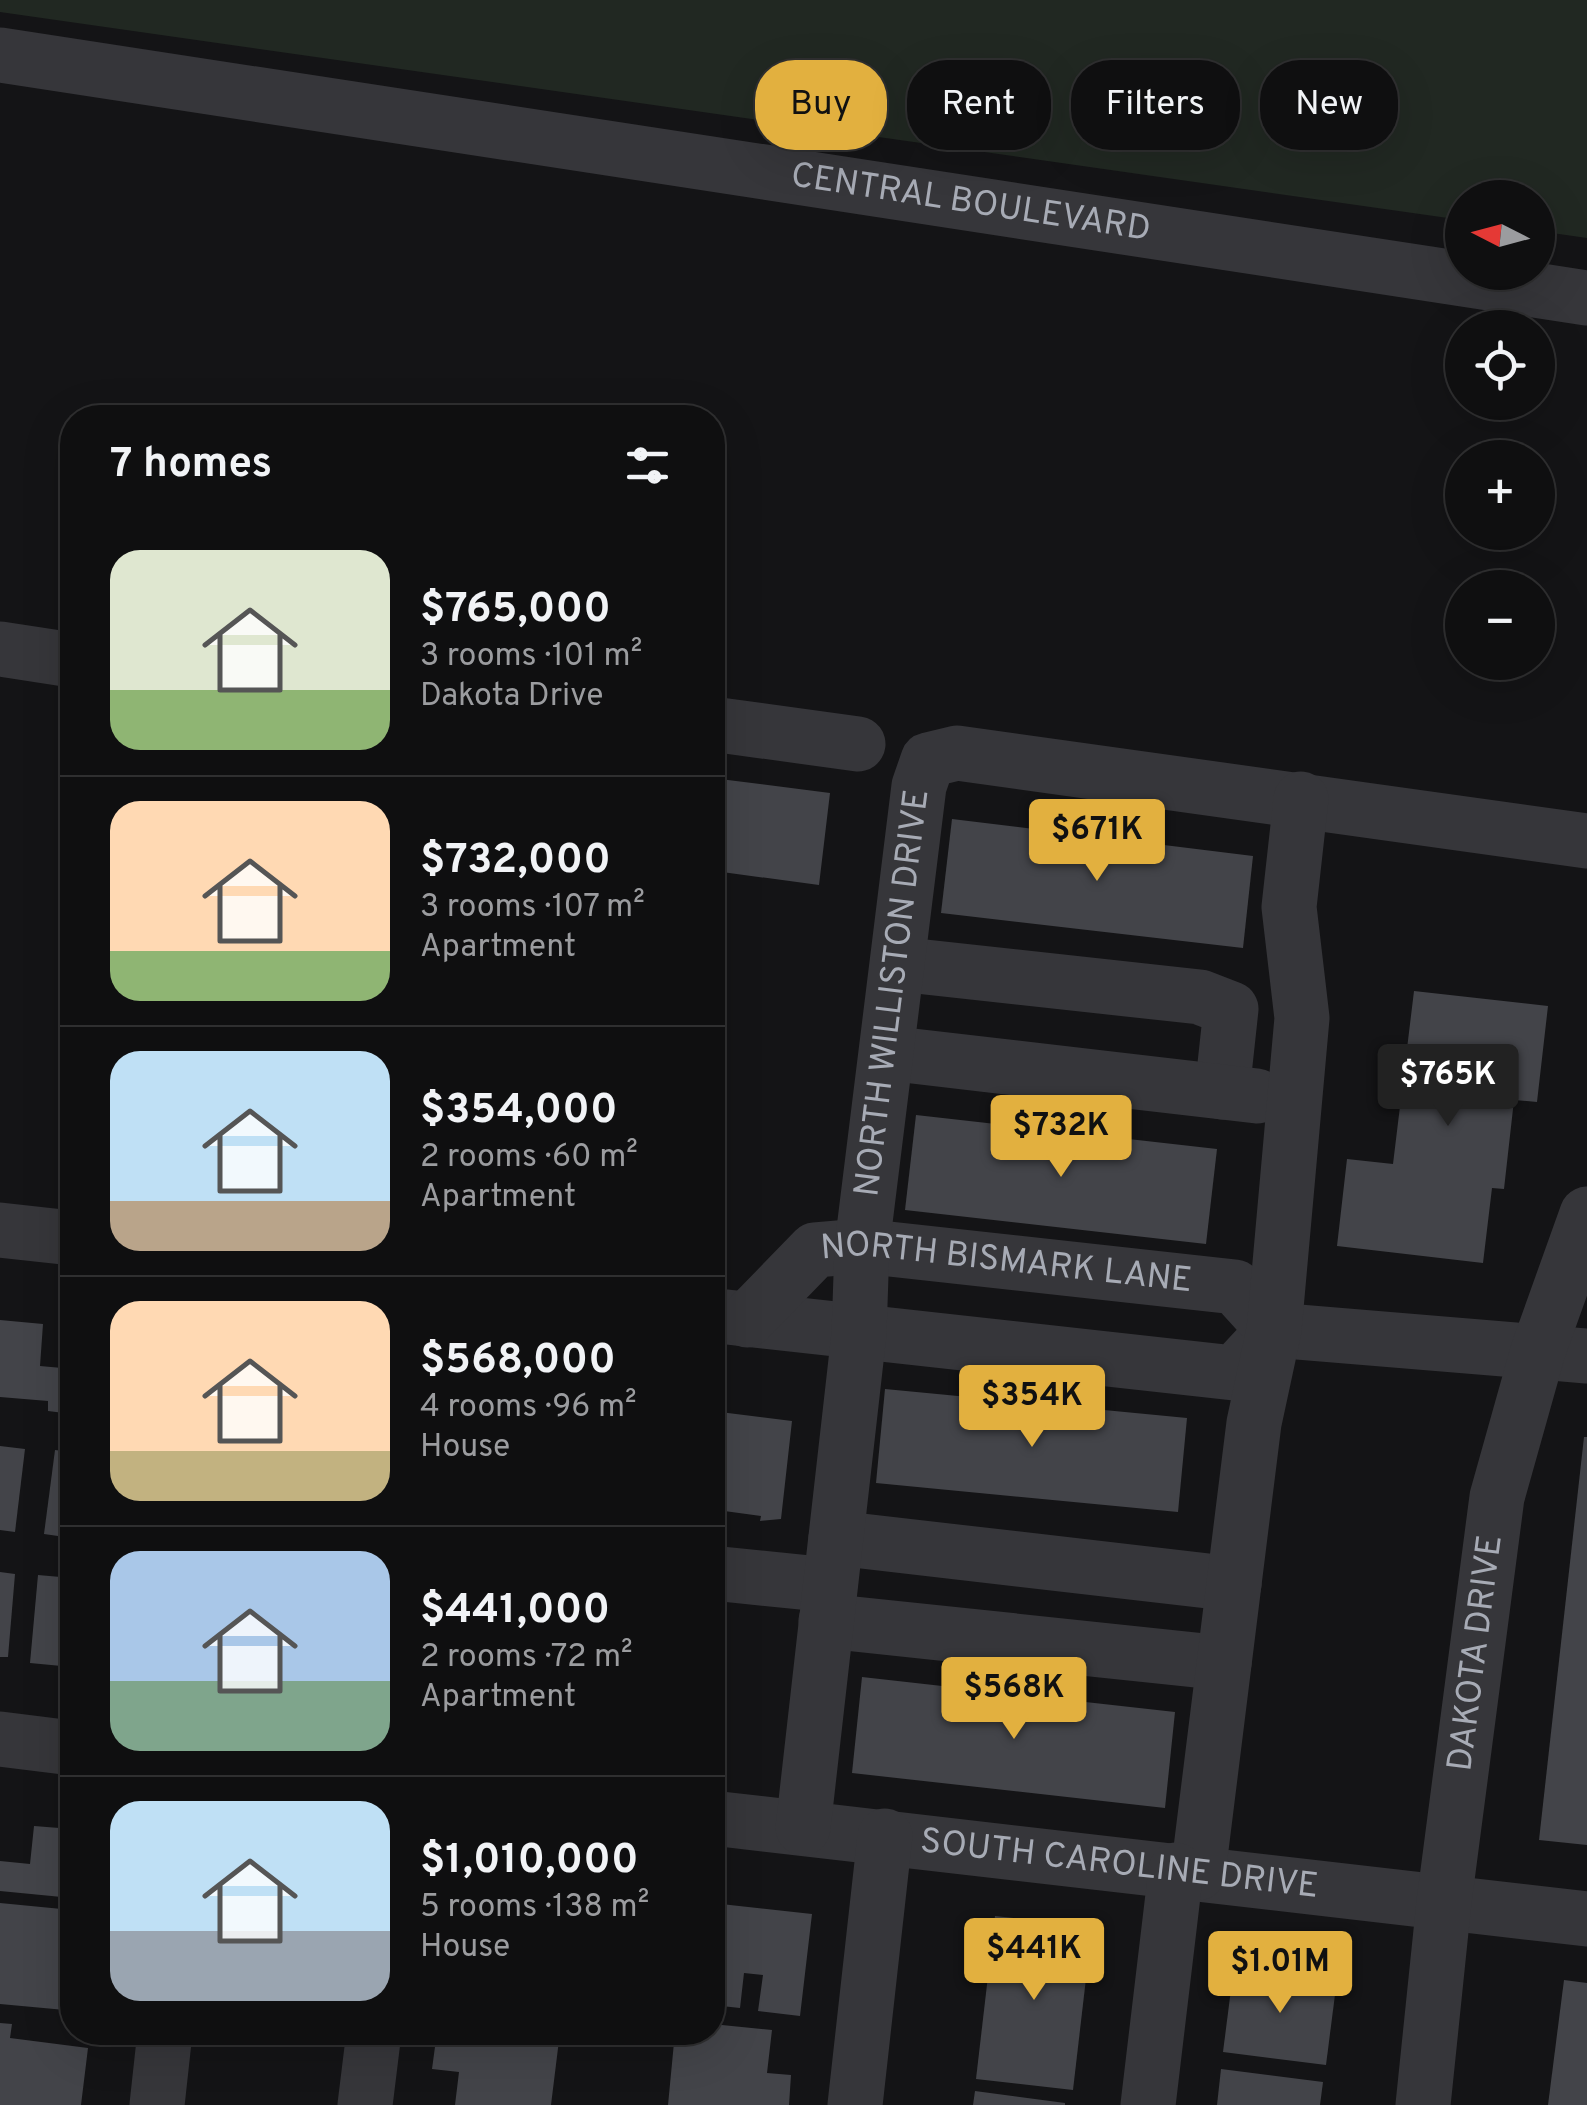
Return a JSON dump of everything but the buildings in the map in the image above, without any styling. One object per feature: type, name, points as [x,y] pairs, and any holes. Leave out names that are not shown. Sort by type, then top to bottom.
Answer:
[{"type":"street","name":"CENTRAL BOULEVARD","points":[[0,55],[1587,298]]},
{"type":"street","points":[[0,649],[60,658]]},
{"type":"street","points":[[725,726],[858,744]]},
{"type":"street","name":"NORTH WILLISTON DRIVE","points":[[802,1828],[859,1334],[862,1246],[920,786],[928,760],[957,753],[1301,798],[1587,841]]},
{"type":"street","points":[[1148,2105],[1224,1662],[1254,1423],[1274,1330],[1302,1018],[1289,907],[1301,798]]},
{"type":"street","points":[[898,964],[1200,997],[1231,1009],[1222,1092]]},
{"type":"street","points":[[888,1053],[1295,1101]]},
{"type":"street","name":"DAKOTA DRIVE","points":[[1422,2105],[1444,1902],[1497,1497],[1563,1353],[1587,1214]]},
{"type":"street","points":[[0,1230],[60,1237]]},
{"type":"street","name":"NORTH BISMARK LANE","points":[[862,1246],[1235,1287],[1274,1330],[1234,1373],[730,1318],[816,1250],[862,1246]]},
{"type":"street","points":[[1274,1330],[1563,1353]]},
{"type":"street","points":[[725,1573],[831,1581],[1234,1584]]},
{"type":"street","points":[[831,1581],[1224,1662]]},
{"type":"street","points":[[0,1739],[60,1746]]},
{"type":"street","name":"SOUTH CAROLINE DRIVE","points":[[725,1819],[1587,1918]]},
{"type":"street","points":[[855,2105],[885,1836]]},
{"type":"street","points":[[157,2105],[164,2045]]},
{"type":"street","points":[[365,2105],[372,2045]]},
{"type":"shaded area","points":[[0,0],[1587,0],[1587,238],[1555,233],[1555,180],[1445,180],[1445,218],[970,150],[1051,150],[1051,60],[907,60],[907,141],[887,138],[887,60],[755,60],[755,119],[0,12]]}]
